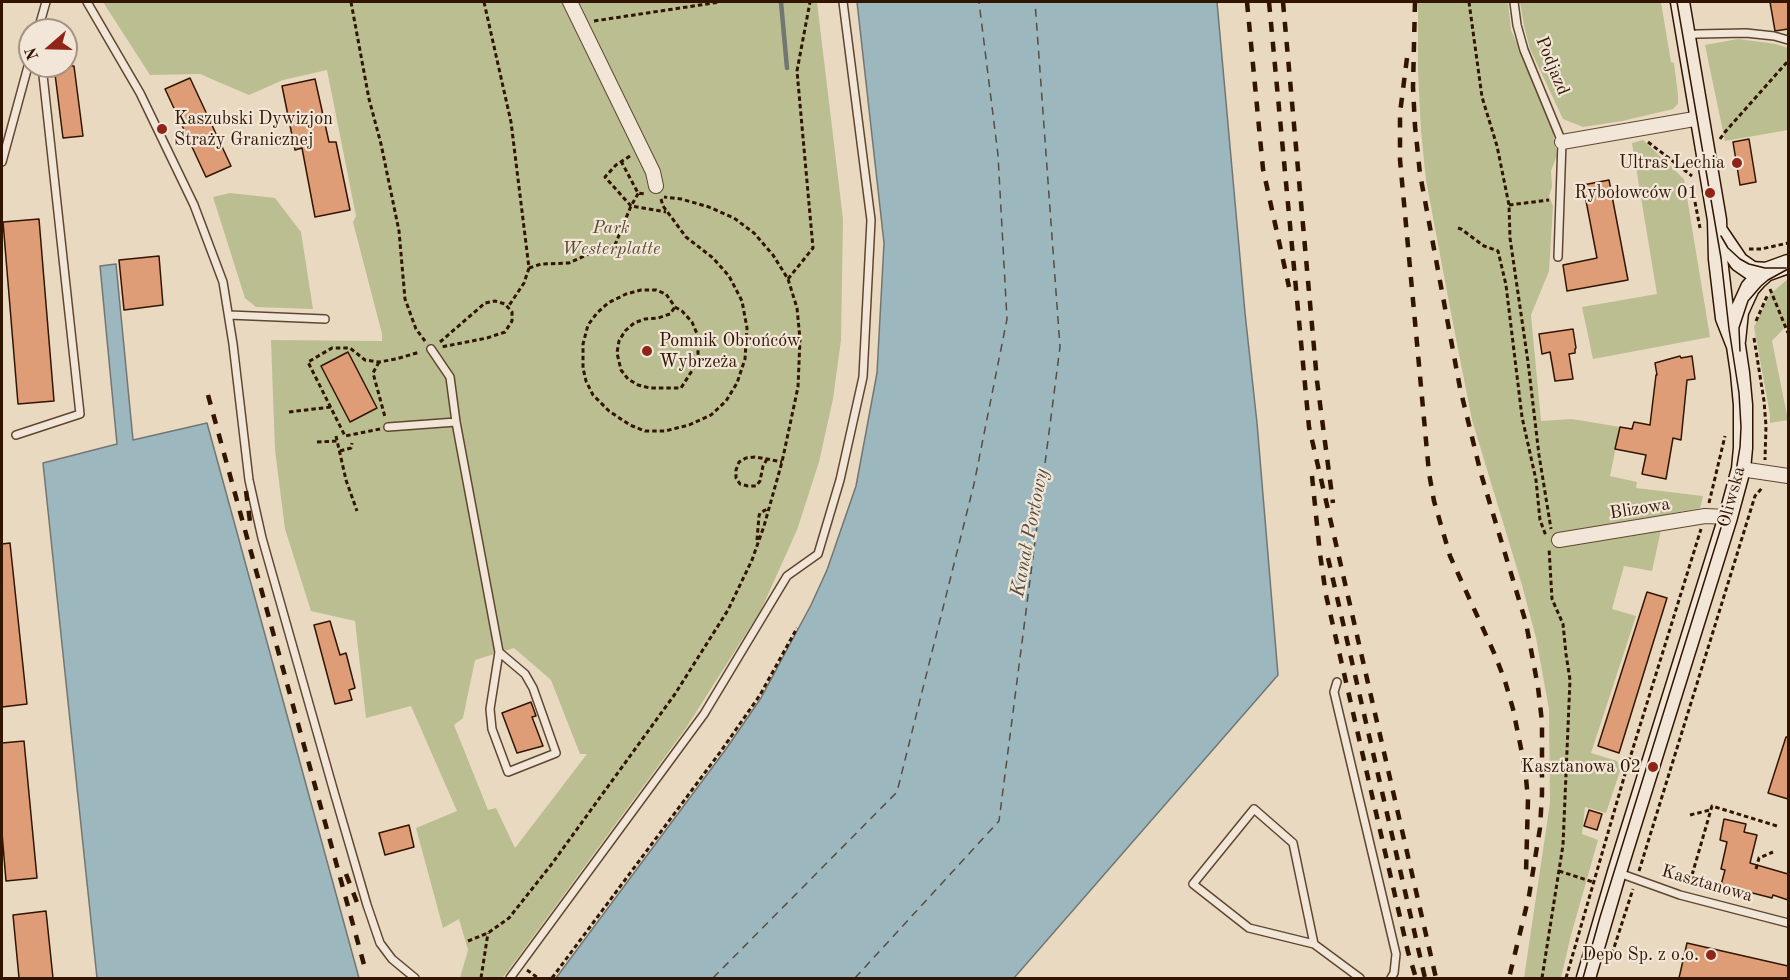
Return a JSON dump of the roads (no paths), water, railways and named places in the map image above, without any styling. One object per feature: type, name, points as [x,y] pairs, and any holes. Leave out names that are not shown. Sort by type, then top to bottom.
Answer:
[{"type":"street","points":[[570,2],[653,172],[652,191]]},
{"type":"street","name":"Oliwska","points":[[1586,978],[1741,469],[1744,414],[1736,346],[1725,318],[1715,207],[1680,2]]},
{"type":"street","points":[[1562,142],[1700,118]]},
{"type":"street","points":[[1718,231],[1739,262],[1752,271],[1766,272]]},
{"type":"street","points":[[1736,346],[1739,312],[1750,288],[1766,272],[1788,264]]},
{"type":"street","points":[[1741,469],[1788,476]]},
{"type":"street","name":"Blizowa","points":[[1555,536],[1705,516],[1728,517]]},
{"type":"lane","points":[[41,18],[46,2]]},
{"type":"lane","points":[[87,2],[140,93],[194,205],[223,282],[249,480],[262,538],[327,770],[380,944],[392,959],[415,978]]},
{"type":"lane","points":[[510,978],[705,714],[788,576],[818,554],[840,480],[863,377],[871,220],[843,2]]},
{"type":"lane","name":"Podjazd","points":[[1514,2],[1524,50],[1562,142],[1558,257]]},
{"type":"lane","points":[[1686,35],[1746,33],[1788,40]]},
{"type":"lane","points":[[2,162],[25,78]]},
{"type":"lane","points":[[16,435],[80,414],[43,78]]},
{"type":"lane","points":[[229,315],[326,319]]},
{"type":"lane","points":[[432,349],[450,377],[456,422],[499,652],[490,709],[492,729],[508,772],[556,753],[533,688],[525,674],[499,652]]},
{"type":"lane","points":[[388,427],[456,422]]},
{"type":"lane","points":[[1337,682],[1334,692],[1396,954],[1394,973],[1391,978]]},
{"type":"lane","points":[[1314,944],[1293,843],[1254,809],[1193,884],[1249,928],[1314,944],[1360,978]]},
{"type":"lane","name":"Kasztanowa","points":[[1617,872],[1680,895],[1788,923]]},
{"type":"water","name":"Kanał Portowy","points":[[857,2],[1217,2],[1257,423],[1278,675],[1014,978],[556,978],[726,749],[761,698],[811,605],[827,570],[856,486],[877,373],[884,243]]},
{"type":"water","points":[[116,264],[133,440],[207,423],[359,978],[97,978],[43,463],[117,444],[100,266]]},
{"type":"waterway","points":[[781,2],[787,68]]},
{"type":"tram line","points":[[1583,978],[1733,489],[1740,447],[1739,393],[1721,258],[1677,2]]},
{"type":"tram line","points":[[1721,236],[1728,248],[1749,264],[1765,268],[1786,268]]},
{"type":"tram line","points":[[1740,351],[1739,328],[1748,301],[1768,280],[1788,269]]},
{"type":"railway","points":[[1247,2],[1263,169],[1289,287]]},
{"type":"railway","points":[[1269,2],[1309,427],[1436,978]]},
{"type":"railway","points":[[1283,2],[1317,381],[1333,503]]},
{"type":"railway","points":[[1415,2],[1413,87],[1420,174],[1460,388],[1481,474],[1526,623],[1542,722],[1540,828],[1529,896],[1509,978]]},
{"type":"railway","points":[[1407,58],[1400,113],[1400,160],[1429,473],[1434,501],[1450,556],[1495,655],[1513,709],[1525,768],[1528,799],[1526,873]]},
{"type":"railway","points":[[208,395],[366,972]]},
{"type":"railway","points":[[1312,476],[1326,595],[1408,952],[1416,978]]},
{"type":"railway","points":[[246,491],[251,529]]},
{"type":"railway","points":[[1328,558],[1425,978]]},
{"type":"railway","points":[[346,874],[358,905]]},
{"type":"place","name":"Kaszubski Dywizjon Straży Granicznej","points":[[162,129]]},
{"type":"place","name":"Ultras Lechia","points":[[1737,163]]},
{"type":"place","name":"Rybołowców 01","points":[[1710,193]]},
{"type":"place","name":"Pomnik Obrońców Wybrzeża","points":[[647,351]]},
{"type":"place","name":"Kasztanowa 02","points":[[1653,767]]},
{"type":"place","name":"Depo Sp. z o.o.","points":[[1711,955]]},
{"type":"park label","name":"Park Westerplatte","points":[[611,238]]}]
